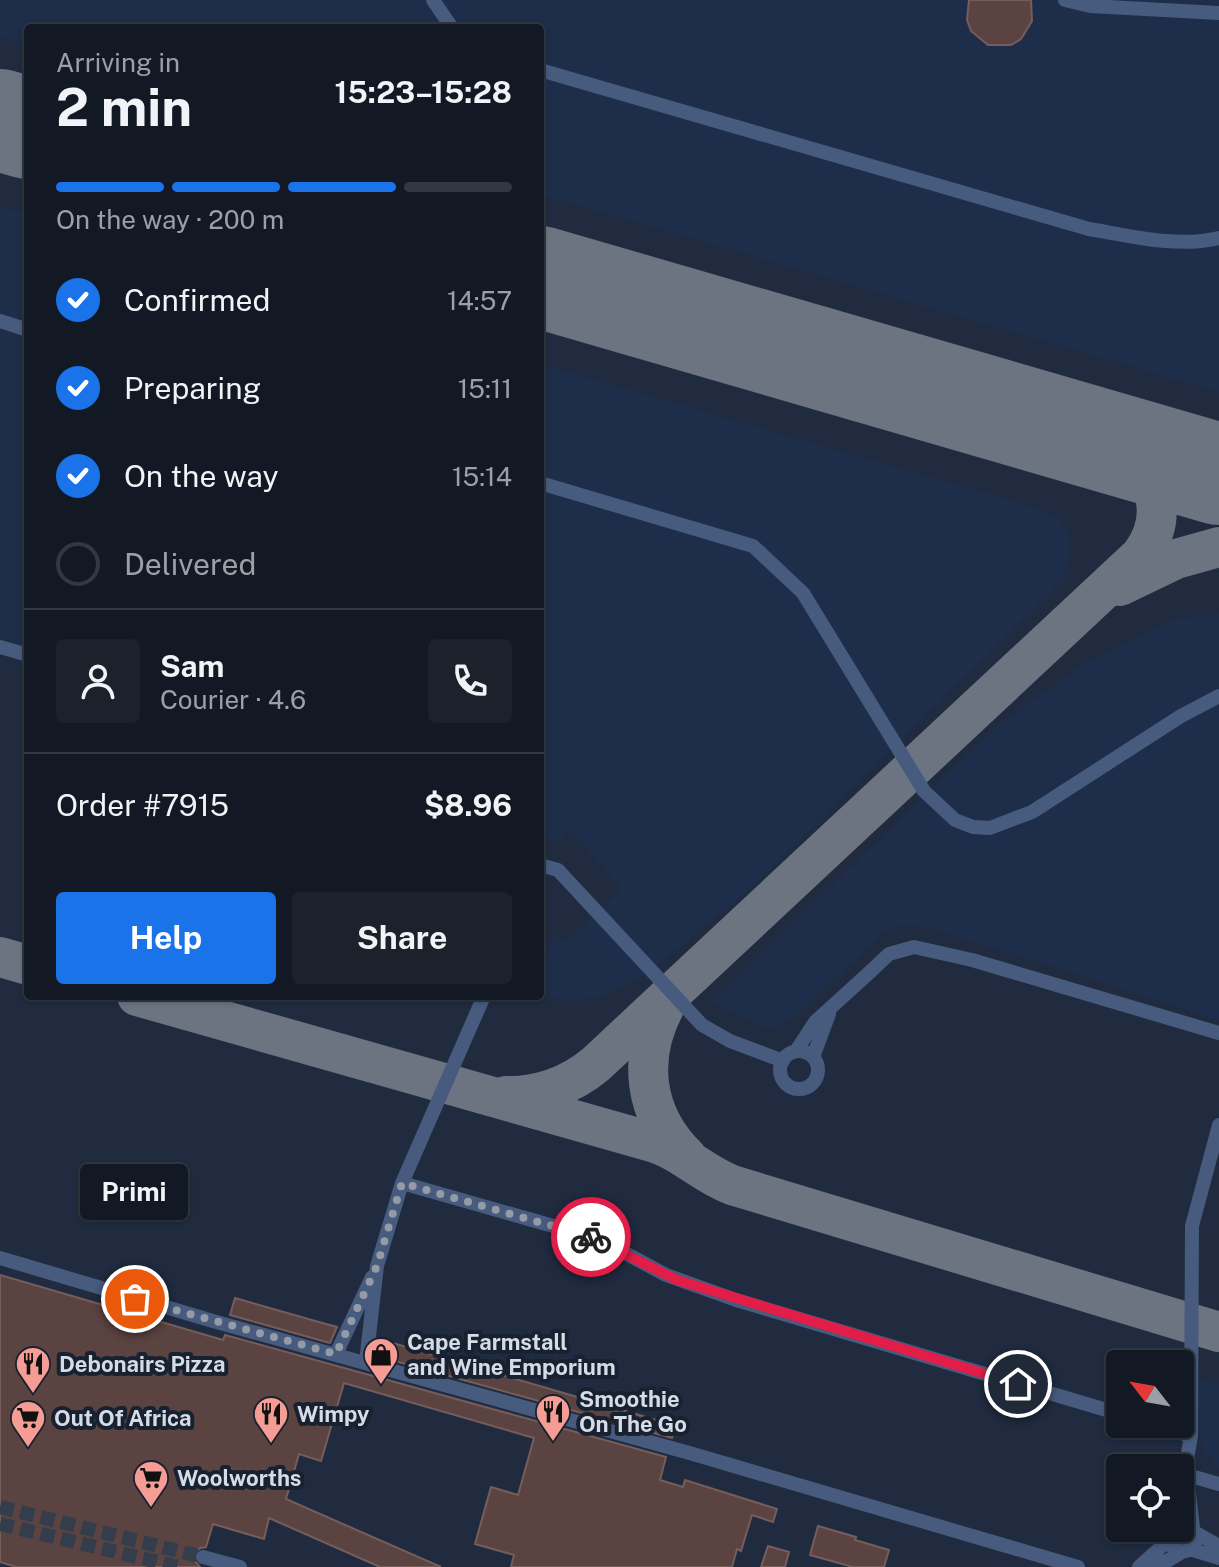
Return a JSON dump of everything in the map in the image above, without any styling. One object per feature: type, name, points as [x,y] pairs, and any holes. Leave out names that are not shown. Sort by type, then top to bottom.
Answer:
[{"type":"lane","points":[[433,0],[449,24]]},
{"type":"lane","points":[[1065,0],[1121,9],[1219,13]]},
{"type":"lane","points":[[544,71],[1089,229],[1146,239],[1200,243],[1219,238]]},
{"type":"lane","points":[[0,321],[24,329]]},
{"type":"lane","points":[[544,484],[753,546],[803,593],[924,791],[955,820],[973,827],[990,828],[1032,812],[1181,716],[1219,696]]},
{"type":"lane","points":[[0,647],[24,654]]},
{"type":"lane","points":[[544,866],[558,870],[702,1025],[730,1041],[783,1061]]},
{"type":"lane","points":[[796,1051],[813,1057],[818,1069],[815,1081],[804,1088],[792,1087],[782,1079],[780,1067],[783,1061],[796,1051],[815,1022],[889,954],[914,947],[972,960],[1219,1033]]},
{"type":"lane","points":[[336,1354],[377,1266],[402,1183],[482,1000]]},
{"type":"lane","points":[[813,1057],[833,1006]]},
{"type":"lane","points":[[1192,1350],[1193,1216],[1219,1125]]},
{"type":"lane","points":[[402,1183],[599,1239],[666,1275],[736,1300],[1106,1410]]},
{"type":"lane","points":[[0,1258],[1078,1567]]},
{"type":"lane","points":[[366,1362],[377,1266]]},
{"type":"lane","points":[[1194,1475],[1219,1484]]},
{"type":"lane","points":[[1194,1530],[1219,1546]]},
{"type":"lane","points":[[1141,1567],[1167,1561],[1195,1544],[1194,1541]]},
{"type":"lane","points":[[1141,1567],[1164,1542]]},
{"type":"lane","points":[[1171,1542],[1172,1547],[1219,1558]]},
{"type":"lane","points":[[1018,1549],[1039,1567]]},
{"type":"lane","points":[[203,1557],[240,1567]]},
{"type":"shaded area","points":[[0,0],[1219,0],[1219,1567],[0,1567]]},
{"type":"shaded area","points":[[0,0],[1219,0],[1219,392],[544,195],[544,24],[24,24],[24,44],[0,37]]},
{"type":"shaded area","points":[[0,207],[24,214],[24,645],[0,638]]},
{"type":"shaded area","points":[[544,365],[1047,511],[1068,533],[1070,549],[1064,579],[743,895],[646,974],[599,997],[570,1001],[544,994],[544,958],[547,958],[553,936],[568,941],[622,889],[569,830],[553,845],[544,835]]},
{"type":"shaded area","points":[[1219,613],[1219,1020],[928,927],[904,925],[885,932],[795,1016],[770,1030],[711,1003],[991,731],[1083,664],[1173,620]]},
{"type":"shaded area","points":[[1197,1377],[1219,1385],[1219,1468],[1210,1459],[1200,1438]]},
{"type":"building","points":[[969,0],[1031,0],[1032,21],[1021,39],[1011,45],[988,45],[971,31],[967,20]]},
{"type":"building","points":[[0,1275],[223,1340],[225,1335],[666,1457],[660,1480],[683,1487],[685,1480],[777,1509],[773,1522],[752,1515],[741,1551],[737,1549],[732,1567],[511,1567],[514,1555],[475,1544],[491,1487],[518,1495],[534,1438],[344,1383],[321,1461],[299,1454],[286,1499],[441,1567],[380,1567],[269,1518],[264,1539],[213,1524],[206,1547],[194,1554],[194,1560],[200,1567],[16,1567],[0,1562]]},
{"type":"building","points":[[235,1298],[337,1327],[330,1343],[230,1315]]},
{"type":"building","points":[[379,1339],[670,1424],[675,1426],[672,1438],[377,1356]]},
{"type":"building","points":[[818,1526],[889,1550],[884,1567],[853,1567],[810,1555]]},
{"type":"building","points":[[768,1546],[789,1552],[785,1567],[761,1567]]},
{"type":"taxiway","points":[[506,1096],[554,1088],[596,1064],[1141,555],[1149,543],[1157,516],[1151,483],[1142,468],[1114,447],[1045,423]]},
{"type":"taxiway","points":[[1112,441],[1166,449],[1219,445]]},
{"type":"taxiway","points":[[1120,586],[1176,559],[1219,547]]},
{"type":"taxiway","points":[[0,957],[24,964]]},
{"type":"taxiway","points":[[151,1000],[652,1142],[732,1185],[1219,1332]]},
{"type":"taxiway","points":[[666,1004],[651,1044],[649,1084],[661,1122],[687,1157]]},
{"type":"runway","points":[[0,120],[24,127]]},
{"type":"runway","points":[[544,278],[1219,474]]},
{"type":"tunnel","points":[[0,1507],[203,1557]]},
{"type":"tunnel","points":[[0,1524],[179,1567]]},
{"type":"way so far","points":[[135,1299],[336,1354],[377,1266],[402,1183],[591,1237]]},
{"type":"place","name":"Primi","points":[[135,1299]]},
{"type":"place","name":"Cape Farmstall and Wine Emporium","points":[[381,1386]]},
{"type":"place","name":"Debonairs Pizza","points":[[33,1395]]},
{"type":"place","name":"Smoothie On The Go","points":[[553,1443]]},
{"type":"place","name":"Wimpy","points":[[271,1445]]},
{"type":"place","name":"Out Of Africa","points":[[28,1449]]},
{"type":"place","name":"Woolworths","points":[[151,1509]]},
{"type":"route","points":[[591,1237],[677,1280],[1018,1384]]}]
